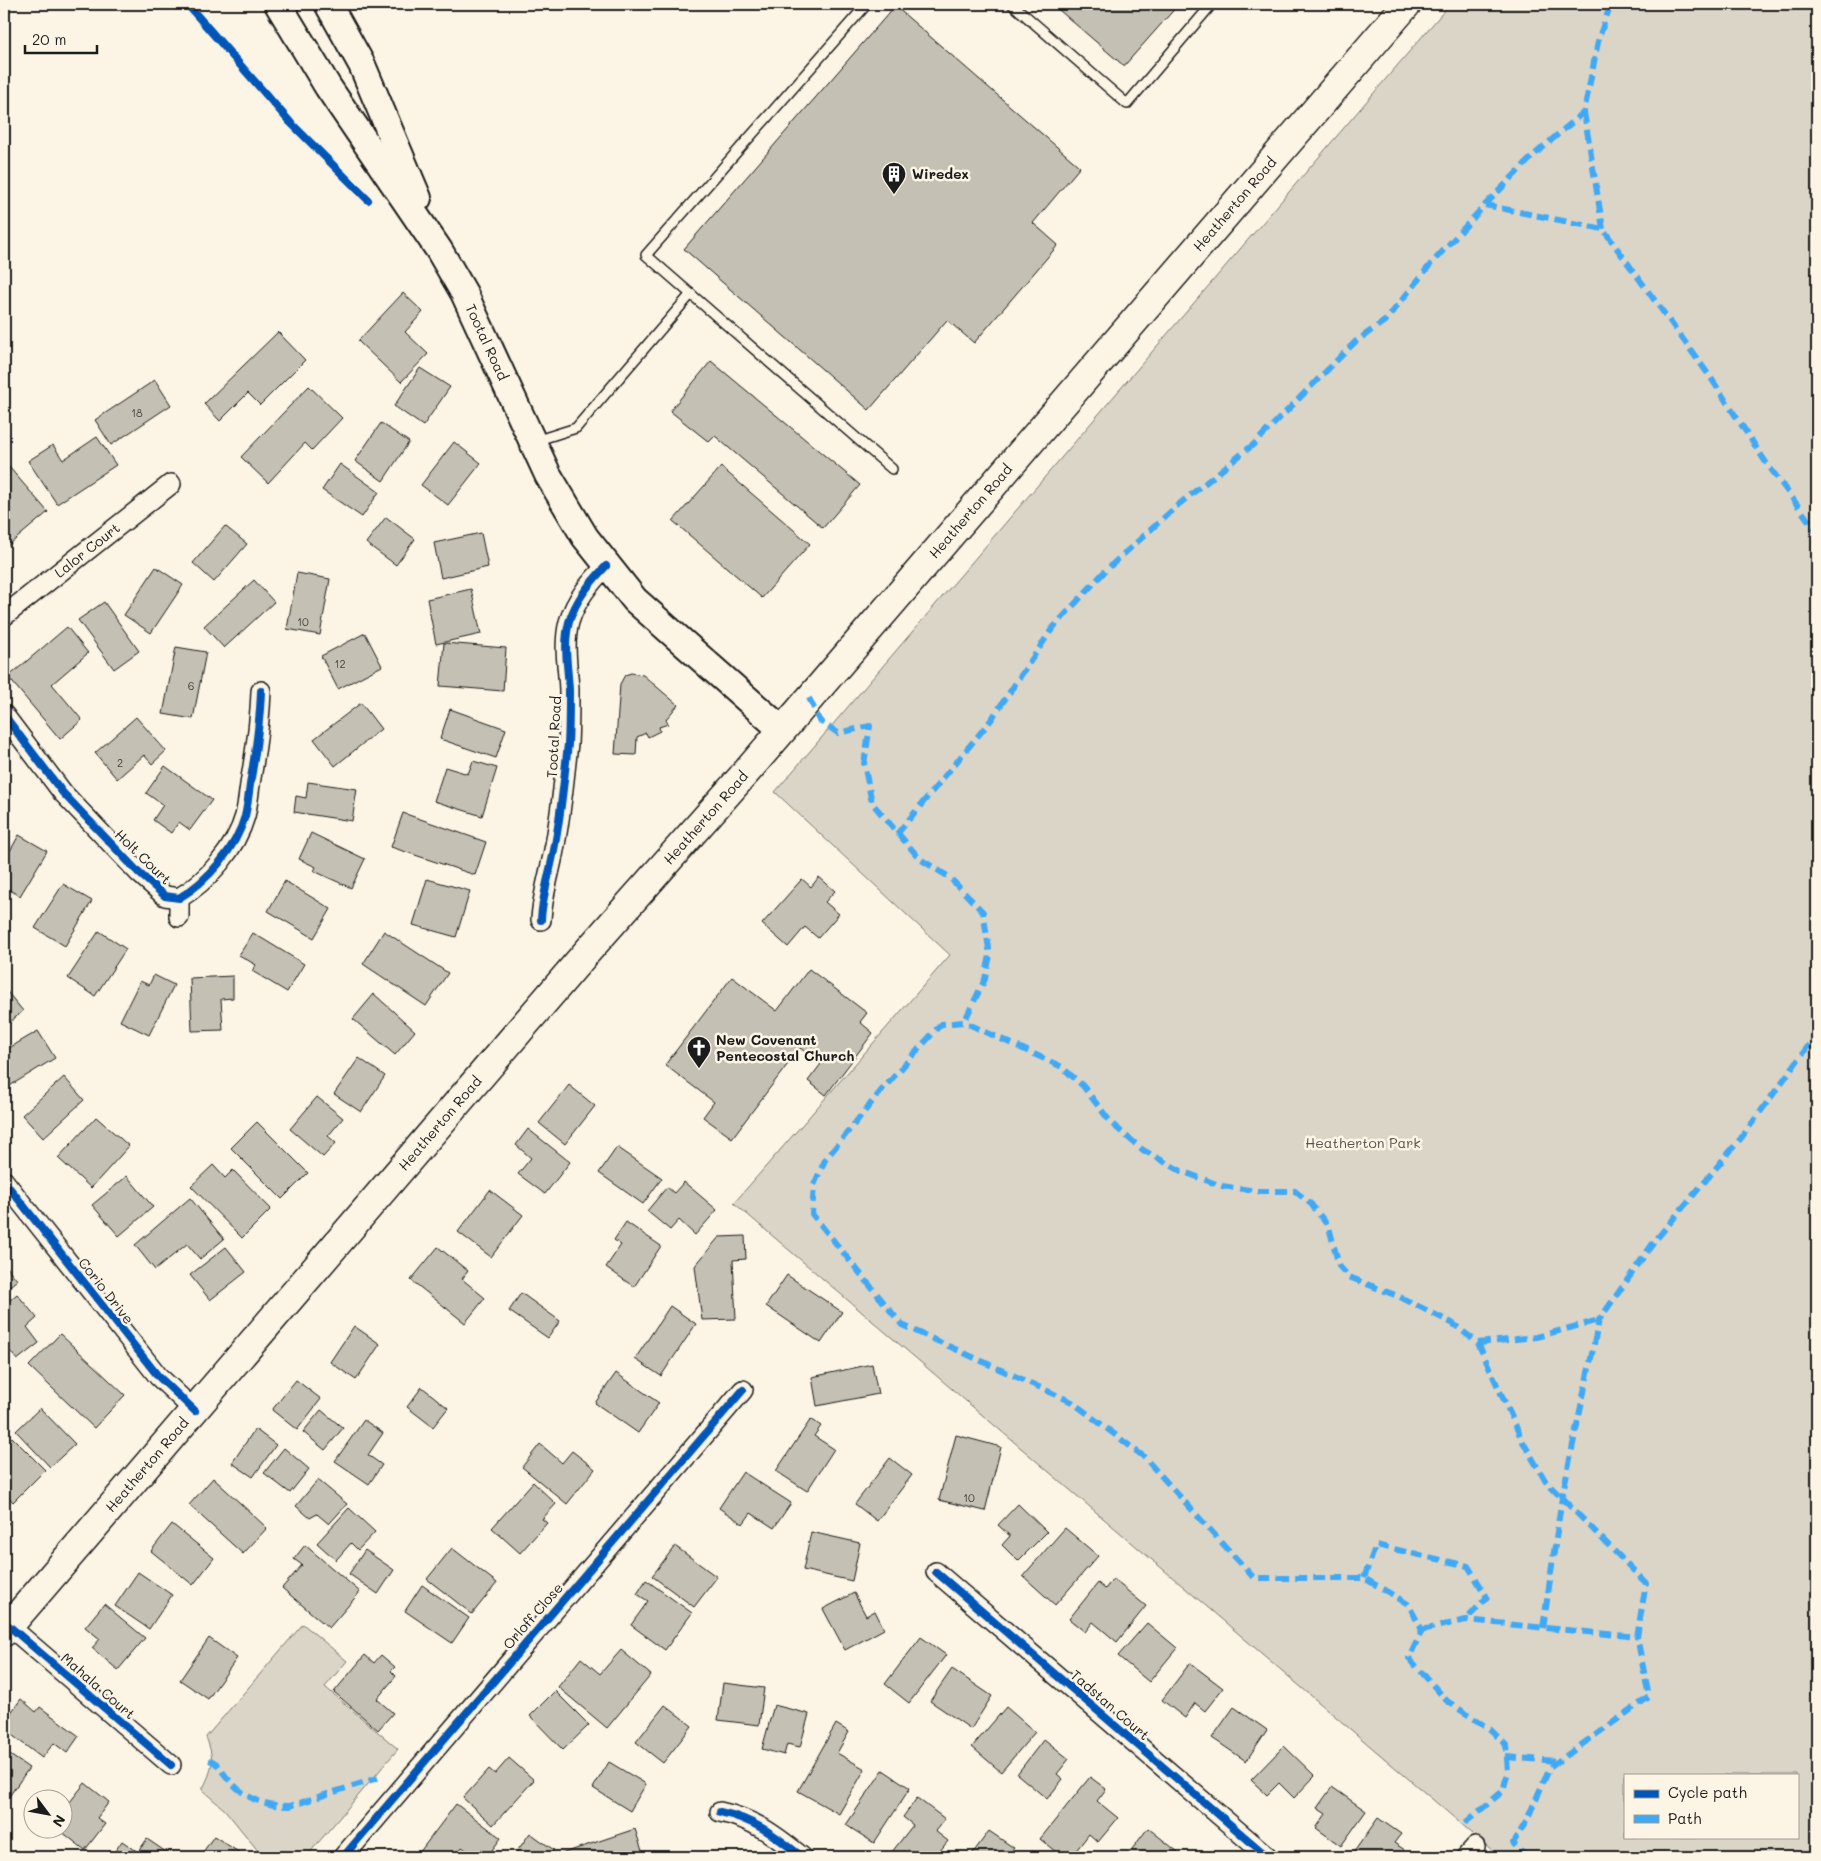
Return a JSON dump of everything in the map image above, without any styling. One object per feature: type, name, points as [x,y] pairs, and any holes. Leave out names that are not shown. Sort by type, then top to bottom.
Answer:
[{"type":"main road","name":"Tootal Road","points":[[278,4],[328,86],[439,250],[464,293],[532,442],[566,507],[606,566],[635,600],[655,619],[782,730]]},
{"type":"main road","name":"Tootal Road","points":[[328,4],[362,65],[439,250]]},
{"type":"main road","name":"Heatherton Road","points":[[7,1629],[574,968],[782,730],[1407,4]]},
{"type":"street","name":"Lalor Court","points":[[4,616],[170,484]]},
{"type":"street","name":"Tootal Road","points":[[541,920],[542,904],[563,796],[568,740],[569,691],[565,648],[569,623],[575,606],[587,586],[606,566]]},
{"type":"street","name":"Holt Court","points":[[4,715],[64,793],[139,873],[165,896],[180,898],[203,881],[216,865],[238,833],[245,816],[260,723],[261,691]]},
{"type":"street","name":"Holt Court","points":[[179,917],[180,898]]},
{"type":"street","name":"Corio Drive","points":[[4,1181],[158,1376],[194,1411]]},
{"type":"street","name":"Orloff Close","points":[[343,1857],[743,1390]]},
{"type":"street","name":"Tadstan Court","points":[[936,1572],[1268,1857]]},
{"type":"street","name":"Mahala Court","points":[[7,1629],[170,1765]]},
{"type":"street","points":[[720,1812],[758,1824],[802,1857]]},
{"type":"lane","points":[[867,4],[646,255],[892,469]]},
{"type":"lane","points":[[1012,4],[1127,104],[1212,4]]},
{"type":"lane","points":[[532,442],[576,428],[691,294]]},
{"type":"green space","name":"Heatherton Park","points":[[1450,4],[1817,4],[1817,1857],[1500,1857],[734,1203],[950,955],[775,792]]},
{"type":"green space","points":[[303,1624],[347,1661],[325,1687],[398,1749],[306,1857],[263,1857],[225,1810],[202,1790],[209,1776],[212,1764],[211,1752],[206,1737]]},
{"type":"building","points":[[1052,4],[1179,4],[1124,66]]},
{"type":"building","name":"Wiredex","points":[[895,6],[1080,167],[1033,223],[1058,245],[974,343],[947,320],[869,410],[684,249]]},
{"type":"building","points":[[403,293],[423,312],[405,332],[428,354],[401,382],[358,341]]},
{"type":"building","points":[[278,332],[305,360],[260,405],[248,393],[220,421],[204,404]]},
{"type":"building","points":[[711,361],[860,485],[823,528],[715,436],[709,442],[670,411]]},
{"type":"building","points":[[420,368],[450,387],[423,426],[394,406]]},
{"type":"building","points":[[155,380],[171,405],[111,445],[95,420]]},
{"type":"building","points":[[309,386],[342,418],[312,450],[305,443],[268,483],[241,457]]},
{"type":"building","points":[[381,423],[409,442],[383,481],[355,461]]},
{"type":"building","points":[[97,437],[116,465],[57,504],[28,461],[53,445],[63,460]]},
{"type":"building","points":[[454,442],[481,463],[448,505],[421,485]]},
{"type":"building","points":[[340,464],[379,492],[362,517],[322,490]]},
{"type":"building","points":[[9,467],[48,512],[4,549],[4,471]]},
{"type":"building","points":[[721,467],[810,544],[762,598],[673,521]]},
{"type":"building","points":[[386,517],[415,539],[396,565],[366,543]]},
{"type":"building","points":[[225,526],[247,544],[214,582],[193,563]]},
{"type":"building","points":[[481,533],[488,567],[441,578],[434,543]]},
{"type":"building","points":[[156,567],[183,585],[151,633],[124,615]]},
{"type":"building","points":[[297,573],[330,579],[320,635],[287,629]]},
{"type":"building","points":[[254,580],[274,602],[224,648],[204,626]]},
{"type":"building","points":[[471,589],[481,634],[436,644],[427,599]]},
{"type":"building","points":[[104,602],[139,651],[114,669],[78,620]]},
{"type":"building","points":[[67,627],[88,653],[52,684],[82,720],[60,739],[8,677]]},
{"type":"building","points":[[365,633],[382,666],[338,689],[321,656]]},
{"type":"building","points":[[444,643],[506,648],[503,691],[440,686]]},
{"type":"building","points":[[176,647],[206,652],[193,719],[163,714]]},
{"type":"building","points":[[631,673],[643,675],[678,705],[666,719],[668,724],[659,727],[660,731],[648,737],[646,733],[637,737],[636,755],[615,754],[620,684],[625,675]]},
{"type":"building","points":[[361,703],[381,729],[335,766],[314,739]]},
{"type":"building","points":[[450,709],[506,729],[496,758],[440,739]]},
{"type":"building","points":[[136,717],[166,751],[152,764],[144,755],[117,779],[95,753]]},
{"type":"building","points":[[473,761],[497,768],[482,816],[434,801],[445,767],[468,774]]},
{"type":"building","points":[[165,766],[212,800],[190,830],[179,822],[171,833],[153,820],[163,805],[146,793]]},
{"type":"building","points":[[308,782],[357,789],[352,821],[294,812],[296,796],[306,798]]},
{"type":"building","points":[[403,813],[486,842],[475,875],[391,847]]},
{"type":"building","points":[[311,833],[365,859],[351,888],[314,871],[316,867],[299,859]]},
{"type":"building","points":[[19,835],[47,851],[20,896],[4,887],[4,862]]},
{"type":"building","points":[[819,877],[835,891],[825,902],[839,914],[818,938],[805,927],[788,947],[762,924],[802,879],[811,887]]},
{"type":"building","points":[[427,879],[470,891],[456,937],[413,925]]},
{"type":"building","points":[[285,881],[331,909],[314,938],[268,911]]},
{"type":"building","points":[[63,884],[92,901],[65,946],[35,928]]},
{"type":"building","points":[[99,931],[126,949],[95,996],[68,978]]},
{"type":"building","points":[[384,931],[448,973],[426,1006],[363,964]]},
{"type":"building","points":[[253,933],[304,964],[287,992],[252,971],[256,965],[239,955]]},
{"type":"building","points":[[809,969],[867,1013],[860,1022],[873,1033],[826,1095],[808,1081],[821,1064],[800,1048],[732,1138],[703,1117],[714,1102],[665,1065],[732,977],[777,1011]]},
{"type":"building","points":[[154,975],[174,985],[149,1035],[120,1021],[140,981],[149,985]]},
{"type":"building","points":[[233,976],[233,998],[221,999],[223,1030],[192,1031],[190,978]]},
{"type":"building","points":[[4,988],[23,1011],[4,1027]]},
{"type":"building","points":[[374,994],[415,1031],[395,1055],[353,1019]]},
{"type":"building","points":[[38,1031],[55,1058],[8,1087],[4,1080],[4,1051]]},
{"type":"building","points":[[359,1058],[385,1076],[361,1112],[334,1094]]},
{"type":"building","points":[[64,1077],[84,1100],[43,1138],[22,1115]]},
{"type":"building","points":[[569,1085],[595,1106],[565,1144],[539,1123]]},
{"type":"building","points":[[317,1097],[343,1118],[328,1136],[336,1143],[323,1157],[290,1129]]},
{"type":"building","points":[[96,1117],[129,1146],[91,1188],[58,1158]]},
{"type":"building","points":[[257,1122],[308,1173],[282,1199],[231,1148]]},
{"type":"building","points":[[528,1129],[570,1162],[545,1194],[518,1174],[531,1158],[516,1145]]},
{"type":"building","points":[[617,1147],[662,1178],[643,1204],[599,1173]]},
{"type":"building","points":[[213,1165],[225,1178],[233,1170],[271,1209],[242,1238],[191,1186]]},
{"type":"building","points":[[127,1176],[153,1207],[119,1236],[92,1205]]},
{"type":"building","points":[[684,1182],[717,1210],[695,1235],[679,1220],[670,1230],[647,1211],[667,1187],[674,1193]]},
{"type":"building","points":[[490,1190],[523,1215],[491,1257],[458,1232]]},
{"type":"building","points":[[190,1198],[224,1239],[200,1259],[187,1244],[155,1270],[135,1245]]},
{"type":"building","points":[[626,1222],[661,1246],[634,1287],[606,1267],[621,1245],[614,1240]]},
{"type":"building","points":[[745,1236],[746,1259],[733,1260],[736,1319],[702,1320],[695,1266],[719,1237]]},
{"type":"building","points":[[226,1247],[246,1272],[210,1300],[190,1275]]},
{"type":"building","points":[[438,1247],[468,1271],[462,1279],[485,1298],[465,1323],[411,1280]]},
{"type":"building","points":[[4,1263],[17,1280],[4,1291]]},
{"type":"building","points":[[787,1275],[842,1312],[821,1343],[766,1306]]},
{"type":"building","points":[[521,1293],[560,1321],[548,1338],[509,1311]]},
{"type":"building","points":[[17,1294],[37,1318],[27,1327],[39,1343],[17,1360],[4,1343],[4,1305]]},
{"type":"building","points":[[670,1306],[696,1324],[661,1376],[635,1359]]},
{"type":"building","points":[[354,1326],[380,1344],[356,1380],[330,1362]]},
{"type":"building","points":[[60,1334],[125,1395],[94,1428],[29,1366]]},
{"type":"building","points":[[872,1364],[878,1394],[817,1406],[812,1377]]},
{"type":"building","points":[[616,1373],[659,1403],[638,1433],[595,1403]]},
{"type":"building","points":[[296,1380],[321,1399],[297,1430],[272,1410]]},
{"type":"building","points":[[422,1387],[448,1408],[433,1427],[407,1407]]},
{"type":"building","points":[[40,1408],[75,1444],[50,1467],[16,1431]]},
{"type":"building","points":[[321,1410],[343,1428],[325,1450],[303,1432]]},
{"type":"building","points":[[811,1419],[821,1426],[814,1436],[834,1449],[807,1491],[776,1471]]},
{"type":"building","points":[[364,1420],[383,1433],[368,1455],[382,1465],[369,1484],[335,1461]]},
{"type":"building","points":[[255,1429],[276,1445],[253,1477],[232,1463]]},
{"type":"building","points":[[956,1435],[1001,1447],[985,1511],[939,1500]]},
{"type":"building","points":[[12,1437],[45,1470],[13,1502],[4,1492],[4,1445]]},
{"type":"building","points":[[540,1444],[562,1463],[572,1451],[595,1469],[567,1504],[522,1467]]},
{"type":"building","points":[[284,1448],[309,1469],[290,1493],[264,1473]]},
{"type":"building","points":[[890,1458],[912,1475],[877,1521],[855,1504]]},
{"type":"building","points":[[743,1472],[791,1503],[774,1528],[751,1513],[743,1524],[719,1508]]},
{"type":"building","points":[[213,1478],[267,1528],[243,1554],[189,1505]]},
{"type":"building","points":[[318,1480],[347,1504],[329,1524],[317,1514],[310,1518],[296,1506]]},
{"type":"building","points":[[533,1482],[556,1504],[542,1519],[547,1523],[520,1553],[492,1528]]},
{"type":"building","points":[[1018,1504],[1047,1532],[1018,1561],[1002,1545],[1010,1536],[998,1525]]},
{"type":"building","points":[[349,1508],[375,1532],[358,1550],[351,1543],[336,1560],[317,1543]]},
{"type":"building","points":[[4,1519],[9,1523],[4,1529]]},
{"type":"building","points":[[172,1524],[214,1558],[193,1585],[151,1551]]},
{"type":"building","points":[[1065,1528],[1098,1556],[1055,1605],[1023,1576]]},
{"type":"building","points":[[811,1532],[860,1543],[852,1581],[803,1570]]},
{"type":"building","points":[[305,1545],[360,1592],[329,1628],[282,1588],[302,1565],[294,1559]]},
{"type":"building","points":[[675,1546],[717,1577],[694,1607],[652,1576]]},
{"type":"building","points":[[452,1548],[497,1583],[472,1614],[427,1579]]},
{"type":"building","points":[[365,1550],[394,1570],[378,1594],[349,1574]]},
{"type":"building","points":[[138,1572],[172,1595],[149,1629],[115,1606]]},
{"type":"building","points":[[1113,1579],[1146,1606],[1117,1642],[1093,1622],[1085,1632],[1069,1619],[1098,1583],[1105,1589]]},
{"type":"building","points":[[646,1580],[692,1613],[665,1650],[631,1625],[648,1601],[637,1594]]},
{"type":"building","points":[[422,1585],[469,1618],[452,1643],[405,1611]]},
{"type":"building","points":[[854,1593],[866,1616],[875,1611],[884,1629],[845,1650],[823,1609]]},
{"type":"building","points":[[104,1604],[145,1638],[118,1670],[92,1648],[100,1639],[85,1627]]},
{"type":"building","points":[[1147,1623],[1177,1648],[1149,1682],[1118,1656]]},
{"type":"building","points":[[921,1637],[946,1655],[909,1703],[885,1684]]},
{"type":"building","points":[[209,1638],[237,1658],[208,1699],[180,1680]]},
{"type":"building","points":[[621,1650],[651,1675],[607,1728],[558,1687],[581,1658],[600,1674]]},
{"type":"building","points":[[365,1655],[374,1663],[381,1655],[395,1667],[391,1671],[396,1676],[377,1699],[393,1713],[378,1730],[334,1692]]},
{"type":"building","points":[[1190,1663],[1223,1688],[1205,1711],[1195,1703],[1185,1718],[1162,1700]]},
{"type":"building","points":[[952,1669],[992,1696],[971,1729],[930,1701]]},
{"type":"building","points":[[723,1683],[764,1688],[759,1725],[718,1720]]},
{"type":"building","points":[[555,1691],[589,1725],[563,1750],[530,1716]]},
{"type":"building","points":[[21,1699],[36,1712],[40,1707],[79,1736],[67,1753],[54,1743],[42,1758],[4,1729],[4,1722]]},
{"type":"building","points":[[665,1705],[692,1726],[663,1763],[636,1742]]},
{"type":"building","points":[[774,1705],[809,1714],[800,1747],[787,1744],[784,1755],[762,1749]]},
{"type":"building","points":[[1006,1707],[1035,1732],[1001,1772],[972,1747]]},
{"type":"building","points":[[1234,1707],[1267,1730],[1246,1761],[1212,1738]]},
{"type":"building","points":[[836,1724],[849,1732],[837,1753],[865,1769],[839,1814],[798,1791]]},
{"type":"building","points":[[1044,1739],[1069,1759],[1057,1774],[1063,1779],[1047,1799],[1017,1774]]},
{"type":"building","points":[[1284,1746],[1315,1776],[1294,1798],[1279,1783],[1267,1795],[1251,1780]]},
{"type":"building","points":[[4,1751],[29,1768],[8,1798],[4,1796]]},
{"type":"building","points":[[509,1758],[534,1780],[493,1825],[463,1798],[489,1769],[495,1774]]},
{"type":"building","points":[[609,1762],[646,1784],[630,1811],[593,1788]]},
{"type":"building","points":[[883,1770],[910,1788],[874,1843],[846,1825]]},
{"type":"building","points":[[1090,1777],[1106,1789],[1097,1801],[1118,1818],[1098,1842],[1089,1834],[1071,1857],[1062,1857],[1040,1839]]},
{"type":"building","points":[[85,1783],[109,1802],[97,1818],[105,1824],[85,1850],[70,1838],[72,1838],[72,1799]]},
{"type":"building","points":[[1332,1787],[1366,1811],[1341,1846],[1316,1828],[1326,1814],[1317,1808]]},
{"type":"building","points":[[917,1798],[945,1819],[935,1831],[948,1841],[935,1857],[888,1857],[913,1825],[903,1817]]},
{"type":"building","points":[[456,1804],[501,1838],[487,1857],[476,1857],[462,1847],[455,1857],[416,1857]]},
{"type":"building","points":[[1378,1818],[1401,1834],[1394,1843],[1405,1850],[1400,1857],[1352,1857],[1351,1856]]},
{"type":"building","points":[[1148,1828],[1178,1852],[1174,1857],[1126,1857]]},
{"type":"building","points":[[635,1829],[644,1857],[559,1857],[558,1855]]},
{"type":"building","points":[[989,1831],[1014,1848],[1007,1857],[970,1857]]},
{"type":"building","points":[[530,1833],[554,1850],[548,1857],[513,1857]]},
{"type":"building","points":[[214,1836],[246,1857],[205,1857],[201,1855]]},
{"type":"building","points":[[147,1839],[169,1854],[167,1857],[111,1857],[122,1841],[138,1852]]},
{"type":"marked path","points":[[1485,205],[1534,155],[1584,112],[1599,37],[1611,4]]},
{"type":"marked path","points":[[1584,112],[1603,229]]},
{"type":"marked path","points":[[897,834],[991,720],[1052,629],[1105,571],[1178,505],[1254,444],[1355,342],[1386,320],[1430,265],[1485,205],[1603,229],[1711,378],[1765,461],[1817,532]]},
{"type":"marked path","points":[[809,698],[820,721],[838,733],[870,726],[864,764],[872,803],[920,859],[949,877],[983,912],[990,955],[985,979],[964,1022]]},
{"type":"marked path","points":[[1465,1823],[1503,1791],[1508,1772],[1506,1745],[1491,1730],[1447,1701],[1409,1658],[1422,1630],[1408,1604],[1364,1578],[1254,1578],[1143,1456],[1072,1402],[902,1325],[812,1214],[814,1185],[825,1160],[881,1091],[941,1024],[964,1022],[1062,1067],[1083,1086],[1112,1124],[1143,1150],[1181,1171],[1222,1186],[1257,1191],[1295,1191],[1311,1204],[1329,1227],[1339,1266],[1349,1277],[1400,1297],[1452,1323],[1478,1343],[1523,1442],[1546,1482],[1646,1583],[1637,1637],[1649,1697],[1550,1767],[1526,1822],[1513,1843],[1526,1857]]},
{"type":"marked path","points":[[1543,1628],[1562,1497],[1599,1320],[1654,1242],[1742,1137],[1817,1034]]},
{"type":"marked path","points":[[1478,1343],[1536,1337],[1599,1320]]},
{"type":"marked path","points":[[1364,1578],[1376,1545],[1468,1566],[1487,1597],[1466,1620]]},
{"type":"marked path","points":[[1422,1630],[1466,1620],[1637,1637]]},
{"type":"marked path","points":[[1506,1757],[1556,1761]]},
{"type":"marked path","points":[[209,1760],[217,1764],[238,1789],[253,1799],[280,1806],[290,1806],[378,1778]]},
{"type":"cycle path","points":[[187,4],[290,122],[368,200]]},
{"type":"cycle path","points":[[541,920],[559,824],[568,744],[567,631],[572,614],[580,599],[589,585],[606,566]]},
{"type":"cycle path","points":[[4,715],[63,793],[139,873],[165,896],[179,898],[200,883],[220,863],[241,828],[246,811],[255,756],[261,691]]},
{"type":"cycle path","points":[[4,1181],[158,1376],[195,1411]]},
{"type":"cycle path","points":[[343,1857],[743,1390]]},
{"type":"cycle path","points":[[936,1572],[1268,1857]]},
{"type":"cycle path","points":[[9,1626],[171,1765]]},
{"type":"cycle path","points":[[720,1812],[744,1819],[764,1829],[802,1857]]},
{"type":"place","name":"Wiredex","points":[[894,195]]},
{"type":"place","name":"New Covenant Pentecostal Church","points":[[699,1069]]}]
